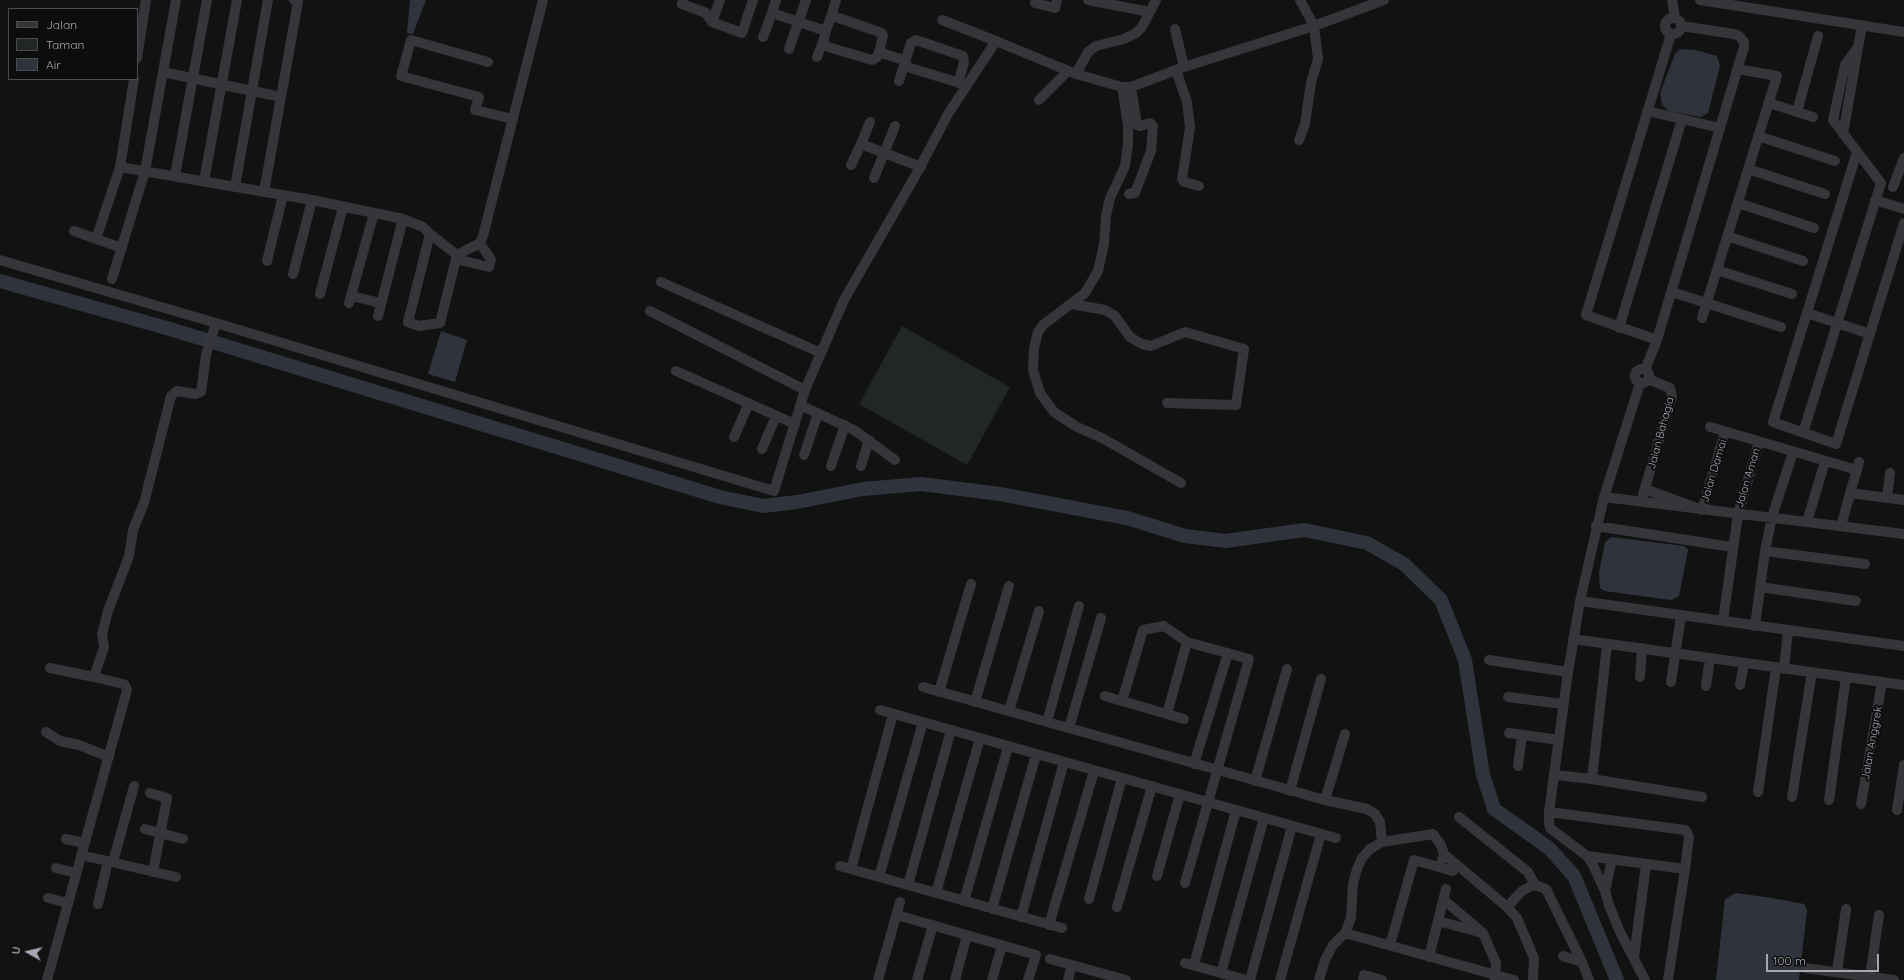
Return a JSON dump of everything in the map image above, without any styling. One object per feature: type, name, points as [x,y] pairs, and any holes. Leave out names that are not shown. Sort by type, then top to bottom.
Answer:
[{"type":"street","points":[[138,52],[146,0]]},
{"type":"street","points":[[112,279],[145,171],[176,0]]},
{"type":"street","points":[[174,176],[207,0]]},
{"type":"street","points":[[204,181],[236,0]]},
{"type":"street","points":[[235,187],[268,0]]},
{"type":"street","points":[[264,192],[298,2],[294,0]]},
{"type":"street","points":[[430,234],[408,322],[419,326],[440,323],[459,258],[480,243],[543,0]]},
{"type":"street","points":[[712,22],[720,0]]},
{"type":"street","points":[[682,1],[706,13],[712,22],[742,33],[753,0]]},
{"type":"street","points":[[763,37],[776,0]]},
{"type":"street","points":[[790,49],[806,0]]},
{"type":"street","points":[[817,57],[836,0]]},
{"type":"street","points":[[1035,3],[1048,3],[1055,8],[1057,0]]},
{"type":"street","points":[[1088,0],[1150,12]]},
{"type":"street","points":[[1039,100],[1072,72],[1088,52],[1096,46],[1124,39],[1142,28],[1156,0]]},
{"type":"street","points":[[1299,140],[1305,124],[1311,83],[1318,59],[1314,26],[1300,0]]},
{"type":"street","points":[[942,20],[1072,72],[1126,87],[1314,26],[1384,0]]},
{"type":"street","points":[[1657,340],[1619,328],[1586,315],[1647,111],[1672,34],[1679,31],[1672,0]]},
{"type":"street","points":[[1700,0],[1904,32]]},
{"type":"street","points":[[772,13],[826,31]]},
{"type":"street","points":[[823,42],[828,46],[872,60],[877,57],[879,52],[883,36],[882,33],[831,17]]},
{"type":"street","points":[[1645,980],[1620,932],[1609,906],[1605,891],[1587,856],[1550,828],[1549,812],[1573,639],[1596,526],[1604,496],[1645,377],[1672,292],[1744,46],[1744,42],[1739,36],[1734,34],[1669,19],[1666,23],[1667,31],[1672,34]]},
{"type":"street","points":[[1803,433],[1881,183],[1844,134],[1862,25]]},
{"type":"street","points":[[1175,29],[1190,128],[1190,137],[1182,179],[1184,182],[1199,186]]},
{"type":"street","points":[[1798,112],[1818,36]]},
{"type":"street","points":[[488,62],[411,40],[401,76],[479,97],[477,104],[514,116]]},
{"type":"street","points":[[899,81],[911,43],[916,40],[963,56],[963,84]]},
{"type":"street","points":[[0,260],[215,326],[772,491],[776,488],[805,390],[844,300],[920,167],[963,84],[996,41]]},
{"type":"street","points":[[879,52],[905,64],[963,84]]},
{"type":"street","points":[[1702,318],[1777,76],[1737,69]]},
{"type":"street","points":[[163,72],[281,97]]},
{"type":"street","points":[[96,239],[120,167],[134,80]]},
{"type":"street","points":[[1126,87],[1137,125],[1140,126],[1150,124],[1153,126],[1151,151],[1135,192],[1129,194]]},
{"type":"street","points":[[1126,87],[1128,144],[1125,166],[1108,204],[1098,271],[1085,293],[1043,324],[1038,332],[1034,348],[1033,370],[1040,393],[1054,412],[1077,427],[1102,438],[1181,483]]},
{"type":"street","points":[[1769,103],[1813,117]]},
{"type":"street","points":[[1647,111],[1720,128]]},
{"type":"street","points":[[1619,328],[1682,119]]},
{"type":"street","points":[[851,165],[870,122]]},
{"type":"street","points":[[874,178],[895,126]]},
{"type":"street","points":[[1758,136],[1835,161]]},
{"type":"street","points":[[861,144],[920,167]]},
{"type":"street","points":[[1857,152],[1773,422],[1836,444],[1904,223]]},
{"type":"street","points":[[1893,187],[1903,164]]},
{"type":"street","points":[[120,167],[312,200],[403,219],[423,226],[430,234],[459,258],[489,267],[491,260],[480,243]]},
{"type":"street","points":[[1748,169],[1825,194]]},
{"type":"street","points":[[267,262],[283,195]]},
{"type":"street","points":[[293,274],[312,200]]},
{"type":"street","points":[[1875,200],[1904,210]]},
{"type":"street","points":[[1738,203],[1814,228]]},
{"type":"street","points":[[320,294],[343,207]]},
{"type":"street","points":[[374,213],[350,299],[381,304]]},
{"type":"street","points":[[378,316],[403,219]]},
{"type":"street","points":[[74,231],[122,248]]},
{"type":"street","points":[[1727,236],[1803,261]]},
{"type":"street","points":[[444,327],[459,258]]},
{"type":"street","points":[[1717,270],[1792,294]]},
{"type":"street","points":[[661,282],[822,353]]},
{"type":"street","points":[[1672,292],[1781,327]]},
{"type":"street","points":[[1072,304],[1094,306],[1105,310],[1115,316],[1130,337],[1142,344],[1151,346],[1185,332],[1244,349],[1236,405],[1167,403]]},
{"type":"street","points":[[650,311],[805,390]]},
{"type":"street","points":[[1807,313],[1870,334]]},
{"type":"street","points":[[94,677],[104,647],[102,634],[108,610],[130,556],[134,526],[144,504],[171,396],[177,391],[195,394],[200,392],[206,355],[215,326]]},
{"type":"street","points":[[676,370],[795,424]]},
{"type":"street","name":"Jalan Bahagia","points":[[1641,501],[1672,396],[1670,388],[1645,377]]},
{"type":"street","points":[[734,437],[749,403]]},
{"type":"street","points":[[800,405],[854,430],[895,460]]},
{"type":"street","points":[[804,455],[818,413]]},
{"type":"street","points":[[762,449],[776,416]]},
{"type":"street","points":[[831,466],[845,426]]},
{"type":"street","points":[[1710,427],[1825,461],[1858,466],[1841,526]]},
{"type":"street","name":"Jalan Damai","points":[[1702,510],[1726,432]]},
{"type":"street","points":[[861,466],[869,440]]},
{"type":"street","name":"Jalan Aman","points":[[1723,621],[1732,547],[1738,514],[1759,442]]},
{"type":"street","points":[[1755,626],[1765,551],[1772,517],[1793,452]]},
{"type":"street","points":[[1807,522],[1825,461]]},
{"type":"street","points":[[1887,498],[1890,473]]},
{"type":"street","points":[[1645,489],[1702,510]]},
{"type":"street","points":[[1850,493],[1904,500]]},
{"type":"street","points":[[1604,496],[1702,510],[1772,517],[1904,534]]},
{"type":"street","points":[[1596,526],[1732,547]]},
{"type":"street","points":[[1765,551],[1865,564]]},
{"type":"street","points":[[939,692],[971,584]]},
{"type":"street","points":[[976,702],[1009,586]]},
{"type":"street","points":[[1760,587],[1856,601]]},
{"type":"street","points":[[1580,601],[1904,646]]},
{"type":"street","points":[[1047,722],[1079,606]]},
{"type":"street","points":[[1009,711],[1039,611]]},
{"type":"street","points":[[1671,682],[1682,616]]},
{"type":"street","points":[[1070,728],[1101,618]]},
{"type":"street","points":[[1122,701],[1143,630],[1164,626],[1187,642],[1249,659],[1185,883]]},
{"type":"street","points":[[1758,792],[1788,630]]},
{"type":"street","points":[[1573,639],[1676,652],[1780,669],[1904,685]]},
{"type":"street","points":[[1167,714],[1187,642]]},
{"type":"street","points":[[1592,779],[1607,644]]},
{"type":"street","points":[[1640,677],[1642,648]]},
{"type":"street","points":[[1194,764],[1228,653]]},
{"type":"street","points":[[1706,686],[1710,658]]},
{"type":"street","points":[[1489,660],[1568,672]]},
{"type":"street","points":[[1740,685],[1744,663]]},
{"type":"street","points":[[47,980],[84,843],[126,698],[127,687],[123,684],[50,668]]},
{"type":"street","points":[[1256,781],[1287,669]]},
{"type":"street","points":[[1792,797],[1812,672]]},
{"type":"street","points":[[1830,800],[1846,677]]},
{"type":"street","points":[[1290,790],[1321,679]]},
{"type":"street","name":"Jalan Anggrek","points":[[1862,804],[1882,682]]},
{"type":"street","points":[[923,687],[1325,800],[1367,809],[1375,814],[1380,822],[1382,842]]},
{"type":"street","points":[[1105,696],[1184,719]]},
{"type":"street","points":[[1508,697],[1563,704]]},
{"type":"street","points":[[880,710],[1336,838]]},
{"type":"street","points":[[851,869],[893,714]]},
{"type":"street","points":[[879,877],[923,722]]},
{"type":"street","points":[[908,885],[952,730]]},
{"type":"street","points":[[46,732],[60,741],[79,745],[109,757]]},
{"type":"street","points":[[1509,733],[1559,740]]},
{"type":"street","points":[[1325,800],[1345,734]]},
{"type":"street","points":[[1518,766],[1522,735]]},
{"type":"street","points":[[936,893],[980,738]]},
{"type":"street","points":[[964,901],[1008,747]]},
{"type":"street","points":[[992,909],[1036,755]]},
{"type":"street","points":[[1021,917],[1064,762]]},
{"type":"street","points":[[1897,810],[1904,765]]},
{"type":"street","points":[[1049,925],[1094,771]]},
{"type":"street","points":[[1555,775],[1592,779],[1702,797]]},
{"type":"street","points":[[1089,899],[1122,778]]},
{"type":"street","points":[[98,904],[134,786]]},
{"type":"street","points":[[1117,907],[1152,786]]},
{"type":"street","points":[[150,793],[167,798],[153,872]]},
{"type":"street","points":[[1157,876],[1180,794]]},
{"type":"street","points":[[1236,810],[1189,964],[1246,980]]},
{"type":"street","points":[[1549,812],[1685,830],[1689,837],[1668,980]]},
{"type":"street","points":[[1459,817],[1528,872],[1535,885],[1546,889],[1582,962],[1589,980]]},
{"type":"street","points":[[1221,973],[1264,818]]},
{"type":"street","points":[[1250,980],[1292,826]]},
{"type":"street","points":[[145,829],[184,839]]},
{"type":"street","points":[[1280,980],[1321,834]]},
{"type":"street","points":[[1319,980],[1325,960],[1334,945],[1345,932],[1351,918],[1353,884],[1362,858],[1370,849],[1382,842],[1433,834],[1441,845],[1444,854],[1507,907],[1517,918],[1534,958],[1533,980]]},
{"type":"street","points":[[66,839],[84,843]]},
{"type":"street","points":[[1440,867],[1444,854]]},
{"type":"street","points":[[81,855],[176,877]]},
{"type":"street","points":[[1587,856],[1685,870]]},
{"type":"street","points":[[1605,891],[1612,859]]},
{"type":"street","points":[[1390,945],[1414,860],[1453,871]]},
{"type":"street","points":[[1634,957],[1646,865]]},
{"type":"street","points":[[840,866],[1062,928]]},
{"type":"street","points":[[56,868],[76,873]]},
{"type":"street","points":[[1507,907],[1522,891],[1535,885]]},
{"type":"street","points":[[1429,957],[1446,889]]},
{"type":"street","points":[[48,898],[68,903]]},
{"type":"street","points":[[1444,900],[1483,933],[1495,959],[1496,978]]},
{"type":"street","points":[[878,980],[900,902]]},
{"type":"street","points":[[1837,972],[1846,909]]},
{"type":"street","points":[[897,915],[1036,954],[1028,980]]},
{"type":"street","points":[[1870,977],[1879,915]]},
{"type":"street","points":[[1438,921],[1483,933]]},
{"type":"street","points":[[917,980],[933,925]]},
{"type":"street","points":[[1345,932],[1496,978],[1514,980]]},
{"type":"street","points":[[954,980],[967,935]]},
{"type":"street","points":[[992,980],[1002,945]]},
{"type":"street","points":[[1563,956],[1582,962]]},
{"type":"street","points":[[1050,959],[1126,980]]},
{"type":"street","points":[[1068,980],[1072,965]]},
{"type":"street","points":[[1805,968],[1894,980]]},
{"type":"street","points":[[1363,980],[1364,975],[1382,980]]},
{"type":"green space","points":[[902,326],[1010,387],[967,465],[859,404]]},
{"type":"water","points":[[410,0],[426,0],[413,34],[407,33]]},
{"type":"water","points":[[1680,49],[1695,50],[1717,56],[1720,66],[1708,113],[1701,117],[1669,111],[1662,105],[1660,93],[1675,54]]},
{"type":"water","points":[[441,331],[467,340],[455,382],[428,374]]},
{"type":"water","points":[[1611,537],[1684,546],[1688,550],[1679,596],[1671,600],[1604,591],[1600,588],[1599,573],[1605,542]]},
{"type":"water","points":[[1736,893],[1804,904],[1807,910],[1799,980],[1716,980],[1725,899]]},
{"type":"waterway","points":[[0,281],[170,329],[720,497],[763,506],[797,502],[863,489],[921,484],[1000,494],[1127,518],[1185,536],[1226,541],[1304,530],[1367,543],[1404,564],[1441,600],[1465,660],[1483,775],[1494,809],[1549,848],[1574,876],[1617,980]]}]
